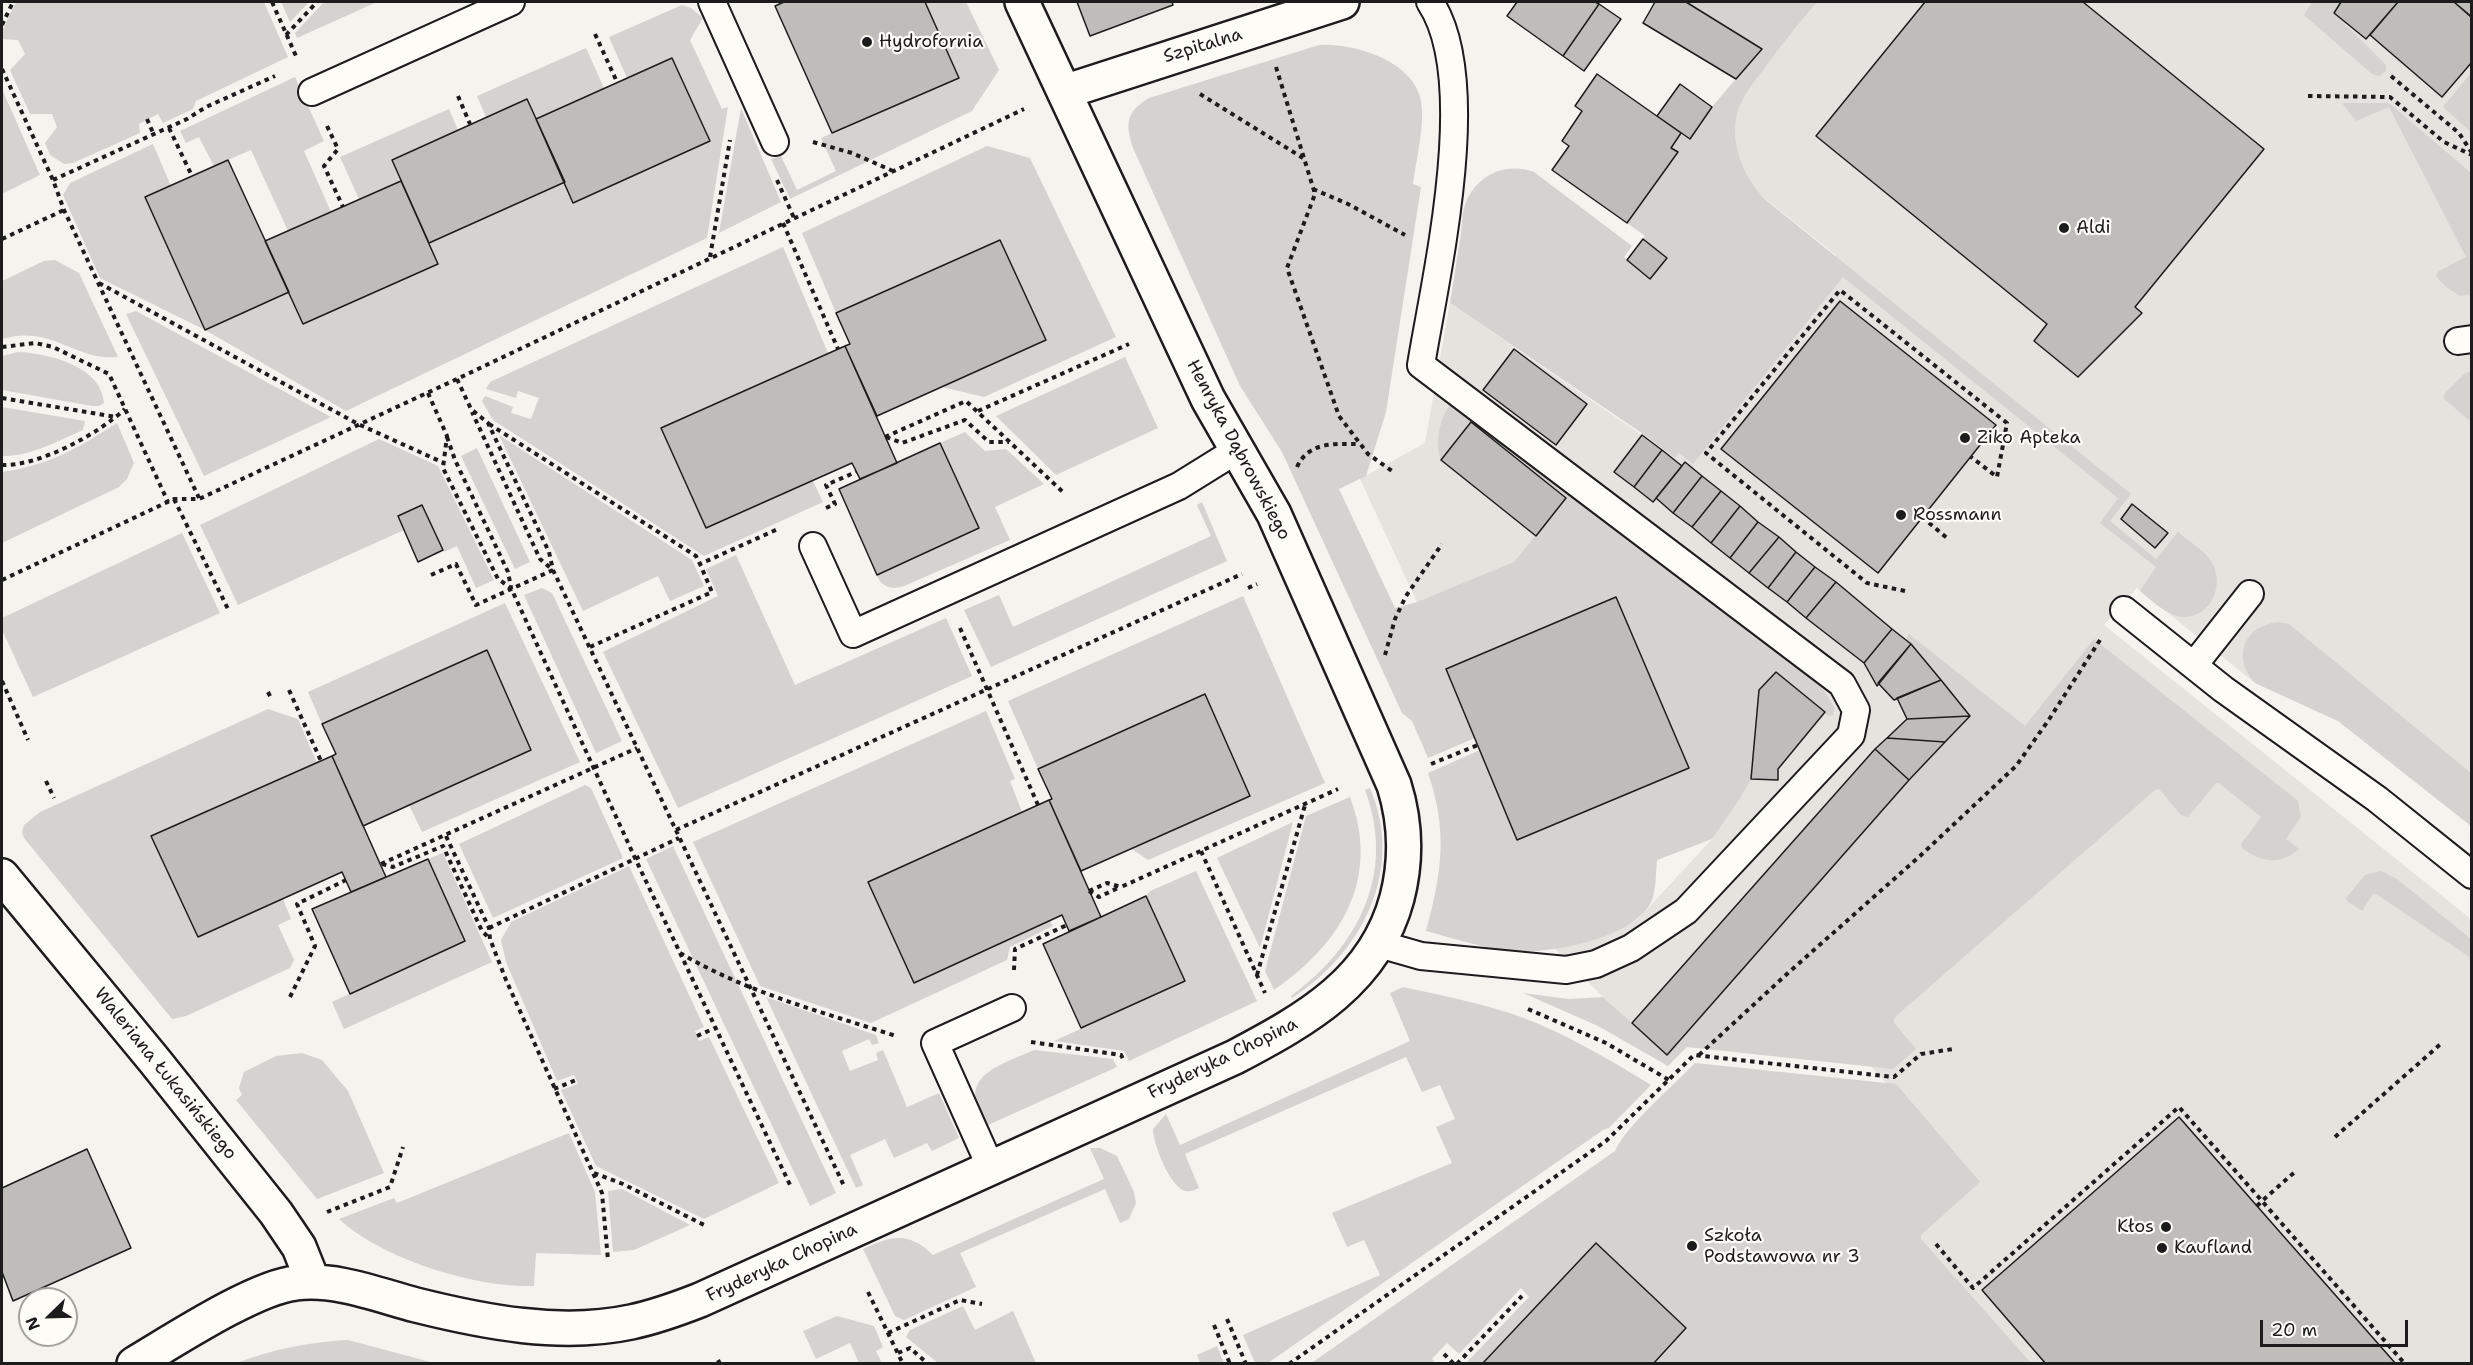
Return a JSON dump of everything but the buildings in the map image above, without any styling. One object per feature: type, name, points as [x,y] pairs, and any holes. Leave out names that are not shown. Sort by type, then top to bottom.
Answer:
[{"type":"street","name":"Henryka Dąbrowskiego","points":[[1022,2],[1208,399],[1274,513],[1374,738],[1399,801],[1405,831],[1405,863],[1393,912],[1379,944]]},
{"type":"street","name":"Szpitalna","points":[[1064,92],[1342,2]]},
{"type":"street","name":"Waleriana Łukasińskiego","points":[[2,876],[154,1060],[287,1228],[299,1247],[313,1282]]},
{"type":"street","name":"Fryderyka Chopina","points":[[152,1359],[230,1310],[270,1291],[294,1283],[313,1282],[338,1285],[438,1310],[510,1324],[567,1328],[598,1327],[630,1323],[665,1314],[1235,1057],[1305,1018],[1351,980],[1379,944]]},
{"type":"lane","points":[[312,92],[511,2]]},
{"type":"lane","points":[[712,2],[775,142]]},
{"type":"lane","points":[[1379,944],[1421,956],[1566,970],[1596,964],[1631,948],[1686,911],[1851,735],[1856,710],[1842,684],[1421,365],[1439,255],[1455,127],[1448,46],[1439,15],[1430,2]]},
{"type":"lane","points":[[813,546],[853,634],[1198,476],[1238,450]]},
{"type":"lane","points":[[2194,665],[2250,594]]},
{"type":"lane","points":[[2124,610],[2223,689],[2377,799],[2472,874]]},
{"type":"lane","points":[[991,1168],[935,1042],[1012,1008]]},
{"type":"path","points":[[2,25],[13,2]]},
{"type":"path","points":[[286,34],[317,2]]},
{"type":"path","points":[[595,34],[617,82]]},
{"type":"path","points":[[1275,62],[1315,194],[1287,268],[1339,416],[1368,454],[1395,473]]},
{"type":"path","points":[[2,69],[53,180],[64,210],[199,499]]},
{"type":"path","points":[[2391,76],[2459,134],[2472,154]]},
{"type":"path","points":[[53,180],[169,128],[206,107],[266,80]]},
{"type":"path","points":[[1196,91],[1304,158]]},
{"type":"path","points":[[458,96],[470,124]]},
{"type":"path","points":[[2308,96],[2390,97],[2444,142],[2472,154]]},
{"type":"path","points":[[2,580],[174,499],[199,499],[428,393],[1024,109]]},
{"type":"path","points":[[147,119],[154,135]]},
{"type":"path","points":[[169,128],[192,176]]},
{"type":"path","points":[[710,258],[731,132]]},
{"type":"path","points":[[775,142],[807,140],[832,146],[893,171]]},
{"type":"path","points":[[338,149],[324,166],[342,207]]},
{"type":"path","points":[[1313,189],[1348,204],[1439,255]]},
{"type":"path","points":[[2,239],[64,210]]},
{"type":"path","points":[[783,223],[838,349]]},
{"type":"path","points":[[98,283],[358,424],[444,464]]},
{"type":"path","points":[[1905,591],[1867,583],[1706,453],[1840,290],[2007,423],[1996,477],[1971,457]]},
{"type":"path","points":[[2,347],[35,343],[53,347],[109,374],[168,502]]},
{"type":"path","points":[[978,411],[1129,344]]},
{"type":"path","points":[[457,379],[540,559],[553,570]]},
{"type":"path","points":[[428,393],[447,436],[454,460],[508,572],[512,588],[593,768],[791,1187]]},
{"type":"path","points":[[2,398],[117,417]]},
{"type":"path","points":[[1010,442],[989,442],[965,420],[903,443],[885,437],[966,401],[978,411],[1096,523]]},
{"type":"path","points":[[2,465],[27,461],[54,452],[78,441],[117,417],[125,409]]},
{"type":"path","points":[[471,410],[696,556],[712,592],[590,647]]},
{"type":"path","points":[[488,423],[549,552],[553,570],[849,1196]]},
{"type":"path","points":[[447,436],[443,468],[498,579],[512,588]]},
{"type":"path","points":[[1294,475],[1302,456],[1312,448],[1361,444]]},
{"type":"path","points":[[700,564],[835,504],[826,485],[856,472]]},
{"type":"path","points":[[174,499],[228,609]]},
{"type":"path","points":[[1922,517],[1947,538]]},
{"type":"path","points":[[800,519],[813,546]]},
{"type":"path","points":[[1384,659],[1395,619],[1406,596],[1442,544]]},
{"type":"path","points":[[431,575],[456,564],[476,605],[553,570]]},
{"type":"path","points":[[676,830],[1242,574]]},
{"type":"path","points":[[957,623],[1038,805]]},
{"type":"path","points":[[1698,1056],[1920,856],[2016,766],[2049,721],[2104,634]]},
{"type":"path","points":[[2,681],[28,740]]},
{"type":"path","points":[[290,690],[321,761]]},
{"type":"path","points":[[268,692],[271,698]]},
{"type":"path","points":[[1429,765],[1478,745]]},
{"type":"path","points":[[490,939],[482,931],[443,846],[393,867],[381,864],[637,748]]},
{"type":"path","points":[[46,781],[54,798]]},
{"type":"path","points":[[1121,887],[1107,883],[1089,891],[1099,897],[1338,789]]},
{"type":"path","points":[[1257,975],[1306,804]]},
{"type":"path","points":[[446,836],[489,928],[490,939],[554,1089],[602,1193],[608,1260]]},
{"type":"path","points":[[489,928],[679,838]]},
{"type":"path","points":[[1201,851],[1282,1032]]},
{"type":"path","points":[[290,997],[315,946],[297,904],[346,880]]},
{"type":"path","points":[[1016,949],[1067,925]]},
{"type":"path","points":[[680,953],[752,990],[911,1041],[935,1042]]},
{"type":"path","points":[[1518,1005],[1572,1026],[1669,1080]]},
{"type":"path","points":[[1012,1008],[1026,1042],[1121,1055],[1127,1070]]},
{"type":"path","points":[[697,1036],[715,1028]]},
{"type":"path","points":[[2335,1137],[2443,1042]]},
{"type":"path","points":[[1289,1364],[1606,1141],[1694,1055],[1894,1077],[1921,1054],[1953,1049]]},
{"type":"path","points":[[554,1089],[576,1080]]},
{"type":"path","points":[[1936,1244],[1973,1288],[2179,1107],[2405,1364]]},
{"type":"path","points":[[287,1228],[390,1187],[403,1147]]},
{"type":"path","points":[[2257,1206],[2297,1170]]},
{"type":"path","points":[[594,1173],[623,1184],[706,1226]]},
{"type":"path","points":[[868,1292],[903,1364]]},
{"type":"path","points":[[1444,1354],[1455,1364],[1522,1296]]},
{"type":"path","points":[[888,1333],[960,1300],[982,1304]]},
{"type":"path","points":[[1227,1319],[1246,1364]]},
{"type":"path","points":[[1214,1325],[1230,1364]]},
{"type":"path","points":[[898,1353],[910,1348],[928,1364]]},
{"type":"shaded area","points":[[16,2],[264,2],[288,57],[196,101],[193,109],[163,123],[158,114],[139,124],[140,133],[73,163],[64,164],[50,155],[45,143],[57,127],[52,114],[30,114],[10,70],[25,54],[18,40],[2,39],[2,31]]},
{"type":"shaded area","points":[[281,2],[309,2],[290,22]]},
{"type":"shaded area","points":[[324,2],[377,2],[297,38],[295,33]]},
{"type":"shaded area","points":[[925,2],[966,2],[999,70],[972,111],[790,199],[771,159],[781,156],[797,190],[836,171],[821,138],[958,78]]},
{"type":"shaded area","points":[[1686,2],[1817,2],[1749,89],[1736,117],[1736,144],[1739,157],[1758,192],[2131,494],[2110,521],[2156,559],[2178,532],[2206,554],[2216,573],[2217,584],[2215,594],[2204,610],[2185,617],[2174,615],[2160,608],[2140,591],[2156,567],[2100,523],[2118,498],[1843,277],[1693,464],[1679,453],[1675,458],[1450,303],[1466,202],[1478,184],[1485,178],[1503,170],[1524,169],[1534,172],[1632,246],[1624,257],[1650,279],[1667,258],[1643,239],[1645,236],[1627,223],[1678,152],[1671,148],[1681,133],[1690,139],[1712,107],[1761,49]]},
{"type":"shaded area","points":[[1793,2],[2471,2],[2471,826],[2338,721],[2255,683],[2137,588],[2104,625],[2471,919],[2471,1363],[2005,1363],[1900,1246],[1973,1182],[1847,1039],[1974,714],[1672,1059],[1603,997],[1554,948],[1584,942],[1616,931],[1638,919],[1712,839],[1739,800],[1594,530],[1417,602],[1360,479],[1425,443],[1450,303],[1675,458],[1836,255],[1690,139],[1712,107],[1762,49]]},
{"type":"shaded area","points":[[2312,2],[2341,2],[2334,13],[2386,65],[2386,71],[2379,76],[2372,74],[2304,15]]},
{"type":"shaded area","points":[[682,5],[691,8],[703,18],[690,40],[722,109],[728,107],[707,238],[346,411],[205,330],[289,292],[303,324],[438,263],[429,243],[565,182],[574,202],[709,141],[672,58],[627,78],[609,37]]},
{"type":"shaded area","points":[[1319,45],[1334,45],[1368,52],[1399,68],[1411,80],[1419,94],[1422,110],[1413,184],[1421,187],[1386,412],[1366,476],[1339,489],[1395,608],[1417,602],[1514,562],[1566,498],[1471,422],[1441,460],[1438,446],[1439,430],[1452,402],[1460,405],[1809,676],[1822,688],[1834,707],[1833,715],[1828,716],[1776,672],[1760,690],[1751,779],[1739,800],[1712,839],[1657,860],[1654,893],[1645,911],[1632,923],[1593,940],[1572,946],[1515,951],[1482,946],[1426,931],[1436,890],[1440,852],[1438,814],[1428,773],[1480,750],[1689,767],[1616,597],[1446,669],[1475,738],[1428,758],[1412,721],[1402,713],[1282,452],[1240,386],[1133,148],[1128,125],[1129,119],[1136,108],[1149,98]]},
{"type":"shaded area","points":[[586,48],[604,88],[536,119],[527,99],[486,117],[477,96]]},
{"type":"shaded area","points":[[2471,73],[2471,132],[2443,107]]},
{"type":"shaded area","points":[[295,77],[324,141],[304,151],[331,212],[288,231],[251,150],[214,166],[199,137],[186,143],[180,131]]},
{"type":"shaded area","points":[[2,89],[40,175],[2,194]]},
{"type":"shaded area","points":[[2342,103],[2389,103],[2471,173],[2471,294],[2461,296],[2450,290],[2436,275],[2439,271],[2466,257],[2389,107],[2356,121]]},
{"type":"shaded area","points":[[741,108],[781,202],[719,233]]},
{"type":"shaded area","points":[[449,109],[458,130],[392,159],[401,181],[359,199],[340,157]]},
{"type":"shaded area","points":[[153,144],[171,186],[145,198],[204,329],[100,278],[63,195],[70,183]]},
{"type":"shaded area","points":[[987,146],[1030,158],[1116,337],[984,397],[942,387],[1046,340],[1000,240],[836,313],[802,233]]},
{"type":"shaded area","points":[[783,247],[828,353],[661,428],[706,528],[813,481],[823,502],[704,556],[493,420],[482,401],[485,396],[513,407],[511,413],[531,419],[539,398],[518,391],[516,398],[486,389],[490,382]]},
{"type":"shaded area","points":[[55,260],[79,273],[118,357],[88,354],[35,336],[2,339],[2,281],[44,261]]},
{"type":"shaded area","points":[[136,311],[331,417],[204,476],[126,314]]},
{"type":"shaded area","points":[[18,352],[57,359],[84,371],[101,390],[104,403],[92,406],[2,390],[2,356]]},
{"type":"shaded area","points":[[1125,357],[1158,428],[1056,475],[996,416]]},
{"type":"shaded area","points":[[2471,371],[2471,416],[2469,420],[2444,399],[2444,394],[2464,374]]},
{"type":"shaded area","points":[[2,407],[85,421],[83,430],[33,451],[2,456]]},
{"type":"shaded area","points":[[117,423],[134,463],[127,479],[119,487],[2,543],[2,472],[34,465],[62,455]]},
{"type":"shaded area","points":[[965,432],[985,451],[1006,449],[1044,484],[995,507],[1010,540],[904,586],[896,588],[884,585],[877,575],[979,528],[940,443]]},
{"type":"shaded area","points":[[499,435],[692,560],[704,586],[670,601],[658,576],[583,611]]},
{"type":"shaded area","points":[[379,439],[438,466],[494,580],[476,588],[457,546],[444,552],[422,505],[398,516],[404,530],[238,605],[200,525]]},
{"type":"shaded area","points":[[477,448],[530,562],[515,569],[461,456]]},
{"type":"shaded area","points":[[1202,502],[1227,561],[991,667],[964,610],[999,595],[1013,627],[1211,536],[1197,505]]},
{"type":"shaded area","points":[[182,533],[220,613],[33,697],[2,630],[2,618]]},
{"type":"shaded area","points":[[736,555],[795,685],[946,618],[972,676],[678,808],[603,652],[718,596],[706,569]]},
{"type":"shaded area","points":[[542,588],[552,593],[622,741],[596,753],[524,595]]},
{"type":"shaded area","points":[[1243,596],[1325,783],[1148,860],[1132,849],[1250,796],[1205,695],[1038,769],[1008,701]]},
{"type":"shaded area","points":[[505,603],[580,762],[422,832],[409,805],[531,750],[487,651],[322,724],[308,692]]},
{"type":"shaded area","points":[[2278,622],[2289,624],[2471,773],[2471,826],[2338,721],[2255,683],[2244,663],[2245,644],[2249,636],[2257,630]]},
{"type":"shaded area","points":[[1909,634],[2025,726],[2094,639],[2298,801],[2301,817],[2286,839],[2299,849],[2285,858],[2270,860],[2249,853],[2242,848],[2241,844],[2261,817],[2219,783],[2216,783],[2188,817],[2181,815],[2159,789],[2155,790],[1894,1018],[1894,1023],[1916,1049],[1893,1069],[1687,1047],[1668,1066],[1598,1026],[1523,993],[1569,999],[1603,997],[1668,1055],[1909,780],[1970,716],[1906,639]]},
{"type":"shaded area","points":[[268,709],[298,719],[317,763],[152,836],[198,937],[283,899],[291,919],[278,925],[294,960],[290,968],[186,1016],[172,1019],[24,838],[22,832],[24,825],[40,812]]},
{"type":"shaded area","points":[[986,711],[1015,779],[1010,781],[1022,812],[868,882],[1050,920],[1053,926],[1010,947],[1007,960],[871,1023],[760,986],[693,842]]},
{"type":"shaded area","points":[[585,785],[591,788],[623,858],[493,918],[459,844]]},
{"type":"shaded area","points":[[1370,788],[1380,819],[1382,849],[1379,879],[1370,907],[1357,933],[1339,958],[1292,998],[1291,996],[1336,954],[1352,931],[1365,905],[1373,878],[1376,850],[1374,821],[1365,790]]},
{"type":"shaded area","points":[[1350,797],[1358,827],[1361,855],[1357,882],[1349,907],[1336,930],[1318,952],[1298,972],[1274,990],[1265,971],[1306,816]]},
{"type":"shaded area","points":[[1293,822],[1260,948],[1217,858]]},
{"type":"shaded area","points":[[673,846],[836,1193],[810,1206],[646,859]]},
{"type":"shaded area","points":[[443,853],[492,962],[344,1029],[332,1002],[465,941],[428,859]]},
{"type":"shaded area","points":[[629,866],[704,1027],[695,1031],[699,1041],[709,1037],[779,1183],[704,1219],[596,1166],[561,1090],[578,1084],[574,1075],[557,1081],[506,962],[501,940],[511,922]]},
{"type":"shaded area","points":[[1196,871],[1257,1001],[1129,1061],[1124,1051],[1054,1041],[1185,981],[1146,896],[1150,891]]},
{"type":"shaded area","points":[[2381,871],[2397,879],[2471,939],[2471,958],[2376,894],[2373,894],[2362,911],[2347,901],[2346,898],[2365,875]]},
{"type":"shaded area","points":[[1403,987],[1525,1018],[1583,1046],[1651,1085],[1609,1128],[1268,1363],[1255,1363],[1243,1335],[1380,1275],[1364,1240],[1347,1247],[1332,1213],[1452,1163],[1436,1127],[1455,1119],[1440,1085],[1422,1092],[1406,1057],[1185,1154],[1199,1188],[1192,1191],[1179,1188],[1168,1174],[1159,1154],[1153,1129],[1166,1114],[1180,1145],[1410,1041],[1390,993]]},
{"type":"shaded area","points":[[766,997],[876,1035],[879,1043],[872,1045],[869,1039],[842,1051],[850,1071],[878,1060],[876,1053],[883,1050],[907,1107],[939,1093],[959,1138],[932,1151],[927,1143],[894,1158],[885,1139],[850,1155],[863,1185],[856,1188]]},
{"type":"shaded area","points":[[1034,1050],[1113,1059],[1117,1067],[988,1125],[978,1109],[975,1095],[978,1084],[994,1068]]},
{"type":"shaded area","points":[[302,1053],[322,1060],[348,1091],[384,1173],[317,1199],[236,1100],[242,1095],[239,1088],[244,1072],[276,1056]]},
{"type":"shaded area","name":"Szkoła Podstawowa nr 3","points":[[1695,1063],[1896,1084],[1980,1182],[1921,1235],[1921,1239],[2031,1363],[1653,1363],[1686,1328],[1596,1243],[1482,1363],[1467,1362],[1529,1297],[1521,1288],[1459,1354],[1447,1343],[1432,1359],[1435,1363],[1310,1364],[1615,1151],[1620,1141],[1639,1118]]},
{"type":"shaded area","points":[[569,1133],[595,1192],[601,1255],[536,1253],[534,1286],[485,1282],[430,1268],[379,1247],[339,1219],[394,1198],[397,1203]]},
{"type":"shaded area","points":[[1090,1148],[1100,1148],[1117,1156],[1134,1192],[1136,1203],[1129,1219],[1120,1223],[1105,1189],[960,1253],[976,1287],[904,1320],[895,1316],[863,1249],[883,1241],[900,1238],[916,1242],[933,1255],[1104,1179]]},
{"type":"shaded area","points":[[622,1189],[690,1225],[634,1250],[613,1252],[608,1191]]},
{"type":"shaded area","points":[[963,1306],[975,1330],[1013,1311],[1036,1363],[938,1363],[906,1337],[910,1330]]},
{"type":"shaded area","points":[[837,1316],[874,1326],[883,1347],[876,1351],[882,1363],[859,1363],[850,1343],[816,1359],[803,1331]]},
{"type":"shaded area","points":[[348,1340],[434,1363],[237,1363],[292,1347]]},
{"type":"shaded area","points":[[1217,1346],[1224,1363],[1200,1363],[1197,1355]]},
{"type":"place","name":"Hydrofornia","points":[[867,42]]},
{"type":"place","name":"Aldi","points":[[2064,228]]},
{"type":"place","name":"Ziko Apteka","points":[[1965,438]]},
{"type":"place","name":"Rossmann","points":[[1901,515]]},
{"type":"place","name":"Kłos","points":[[2166,1227]]},
{"type":"place","name":"Szkoła Podstawowa nr 3","points":[[1692,1246]]},
{"type":"place","name":"Kaufland","points":[[2162,1248]]}]
